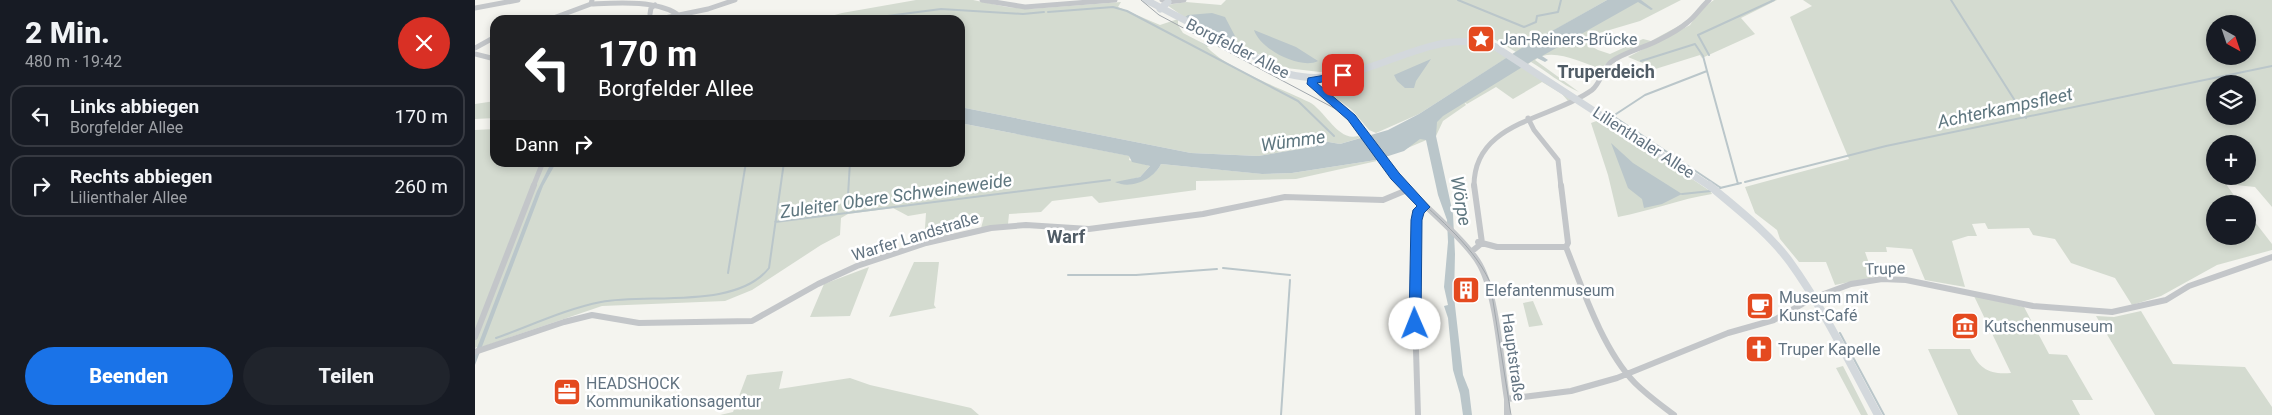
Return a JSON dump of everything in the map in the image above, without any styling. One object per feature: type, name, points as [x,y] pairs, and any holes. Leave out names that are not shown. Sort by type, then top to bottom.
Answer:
[{"type":"main road","name":"Borgfelder Allee","points":[[1146,0],[1290,76],[1312,80]]},
{"type":"main road","points":[[1161,9],[1165,1]]},
{"type":"main road","name":"Lilienthaler Allee","points":[[1312,80],[1343,75],[1439,45],[1471,40],[1490,44],[1506,52],[1704,182],[1737,206],[1784,255],[1813,298],[1878,415]]},
{"type":"street","points":[[475,8],[518,0]]},
{"type":"street","points":[[673,15],[707,9],[735,0]]},
{"type":"street","points":[[982,0],[1025,7],[1115,0]]},
{"type":"street","points":[[1165,1],[1184,0]]},
{"type":"street","points":[[1469,249],[1479,248],[1475,168],[1488,146],[1528,118],[1578,99],[1597,85],[1610,63],[1684,26],[1692,20],[1698,8],[1709,0]]},
{"type":"street","points":[[560,15],[592,2],[655,4],[673,9],[677,14]]},
{"type":"street","points":[[649,14],[655,4]]},
{"type":"street","points":[[475,48],[490,40]]},
{"type":"street","points":[[475,54],[490,58]]},
{"type":"street","name":"Borgfelder Allee","points":[[1312,80],[1315,89],[1342,108],[1407,190],[1425,207]]},
{"type":"street","points":[[1528,118],[1532,128],[1548,144],[1558,160],[1563,222],[1568,243],[1566,247],[1598,324],[1635,383],[1674,415]]},
{"type":"street","points":[[475,337],[541,167]]},
{"type":"street","name":"Warfer Landstraße","points":[[478,351],[564,322],[592,315],[601,315],[639,323],[752,321],[769,315],[818,284],[848,271],[943,239],[991,228],[1025,225],[1072,230],[1089,229],[1203,214],[1285,197],[1333,197],[1374,201],[1383,200],[1407,190]]},
{"type":"street","points":[[1418,415],[1414,285],[1417,213],[1425,207]]},
{"type":"street","name":"Hauptstraße","points":[[1425,207],[1469,249],[1489,284],[1507,399],[1507,415]]},
{"type":"street","points":[[1480,241],[1497,247],[1566,247]]},
{"type":"street","name":"Trupe","points":[[1507,399],[1571,391],[1627,373],[1727,333],[1773,320],[1813,298],[1851,284],[1882,279],[1906,280],[2033,306],[2112,312],[2166,300],[2189,286],[2272,257]]},
{"type":"shaded area","points":[[916,0],[973,0],[1007,7],[1029,9],[1121,2],[1118,7],[1160,25],[1184,17],[1167,5],[1186,2],[1221,5],[1226,0],[1607,0],[1516,52],[1494,39],[1493,43],[1476,39],[1449,40],[1451,44],[1482,44],[1508,57],[1419,114],[1376,133],[1369,130],[1352,110],[1325,90],[1327,88],[1325,84],[1345,76],[1341,70],[1320,72],[1286,68],[1232,41],[1207,47],[1227,63],[1255,78],[1309,102],[1338,130],[1351,137],[1358,136],[1360,138],[1340,144],[1323,141],[1312,147],[1258,156],[1191,153],[965,108],[965,15],[835,15]]},
{"type":"shaded area","points":[[1607,0],[1641,0],[1653,9],[1651,10],[1638,2],[1542,56],[1548,60],[1545,62],[1537,58],[1443,116],[1437,122],[1436,136],[1453,214],[1455,254],[1454,297],[1463,375],[1469,390],[1472,415],[1463,415],[1460,394],[1453,370],[1448,318],[1444,306],[1448,305],[1444,287],[1448,242],[1447,220],[1438,195],[1426,140],[1420,139],[1404,151],[1376,160],[1292,173],[1262,174],[1161,164],[1148,178],[1128,185],[1115,182],[1140,177],[1150,166],[1132,162],[1129,156],[965,124],[965,108],[1191,153],[1258,156],[1312,147],[1323,141],[1340,144],[1388,130],[1419,114],[1520,49]]},
{"type":"shaded area","points":[[1619,0],[1681,0],[1640,21],[1579,39],[1598,50],[1610,54],[1643,39],[1651,41],[1686,22],[1659,39],[1608,62],[1600,69],[1558,55],[1542,56],[1535,60],[1579,92],[1531,62],[1524,67],[1572,99],[1568,101],[1562,94],[1542,82],[1513,99],[1496,87],[1467,104],[1464,102],[1466,105],[1443,121],[1436,136],[1398,152],[1417,124]]},
{"type":"shaded area","points":[[1714,0],[1777,0],[1741,18],[1755,34],[1702,58],[1700,55],[1649,71],[1652,67],[1628,57],[1690,25],[1700,10]]},
{"type":"shaded area","points":[[1803,0],[2272,0],[2272,207],[2255,187],[2236,185],[2256,185],[2256,135],[2206,135],[2206,185],[2227,185],[2234,195],[2206,195],[2206,245],[2256,245],[2256,223],[2272,244],[2272,250],[2217,265],[2161,296],[2132,305],[2115,278],[2071,263],[2055,239],[2033,235],[2029,228],[1988,229],[1985,223],[1972,224],[1977,236],[1968,236],[1952,241],[1965,287],[1925,280],[1912,249],[1886,247],[1887,252],[1865,252],[1874,277],[1835,285],[1826,262],[1799,262],[1780,239],[1777,230],[1755,213],[1745,187],[1849,159],[1790,17],[1812,6]]},
{"type":"shaded area","points":[[1212,13],[1225,17],[1235,36],[1232,39],[1207,46],[1186,33],[1180,21],[1188,15]]},
{"type":"shaded area","points":[[1254,30],[1296,47],[1318,61],[1301,63],[1281,56],[1264,44]]},
{"type":"shaded area","points":[[1431,59],[1416,81],[1414,88],[1405,88],[1397,81],[1394,75]]},
{"type":"shaded area","points":[[490,102],[490,118],[475,119],[475,104]]},
{"type":"shaded area","points":[[1602,119],[1712,194],[1618,217],[1608,175],[1591,123]]},
{"type":"shaded area","points":[[965,124],[1130,156],[1129,160],[1150,166],[1140,177],[1117,183],[1123,184],[1129,184],[1148,177],[1161,164],[1263,174],[1292,173],[1377,161],[1296,179],[1196,181],[1196,190],[1099,203],[1092,196],[1052,201],[1041,212],[1009,214],[1008,224],[981,228],[984,217],[955,217],[948,235],[924,242],[926,213],[908,216],[893,208],[848,214],[841,218],[840,235],[821,245],[752,290],[725,301],[602,306],[475,348],[475,130],[490,129],[490,167],[965,167]]},
{"type":"shaded area","points":[[1611,143],[1633,163],[1682,194],[1662,204],[1644,208],[1642,199],[1628,188]]},
{"type":"shaded area","points":[[549,167],[554,167],[543,186],[475,365],[475,353],[537,191]]},
{"type":"shaded area","points":[[914,262],[939,262],[934,305],[936,308],[889,317]]},
{"type":"shaded area","points":[[869,267],[850,316],[810,317],[824,284]]},
{"type":"shaded area","points":[[1974,296],[2024,307],[2049,354],[2067,355],[2093,400],[2072,400],[2080,415],[1958,415],[1928,349],[1970,349],[1981,366],[1991,372],[2011,373]]},
{"type":"shaded area","points":[[1533,301],[1543,325],[1529,327],[1523,303]]},
{"type":"shaded area","points":[[2141,311],[2173,364],[2245,367],[2272,407],[2272,415],[2155,415],[2096,316],[2114,317]]},
{"type":"shaded area","points":[[1843,366],[1868,415],[1861,415],[1836,368]]},
{"type":"shaded area","points":[[783,371],[779,389],[850,378],[870,385],[971,408],[979,415],[720,415],[733,412],[747,375]]},
{"type":"pier","points":[[1178,19],[1232,42],[1210,47],[1183,33],[1178,25]]},
{"type":"waterway","points":[[1458,0],[1524,27],[1536,22],[1537,16],[1558,12],[1561,0]]},
{"type":"waterway","points":[[1709,55],[1698,35],[1774,0]]},
{"type":"waterway","points":[[1951,0],[2025,117]]},
{"type":"waterway","name":"Wümme","points":[[1048,12],[1113,7],[1127,11],[1298,101],[1334,136]]},
{"type":"waterway","points":[[895,15],[941,9],[1023,14],[1044,12]]},
{"type":"waterway","points":[[1641,61],[1695,44],[1703,56],[1707,71]]},
{"type":"waterway","name":"Achterkampsfleet","points":[[2025,117],[2272,66]]},
{"type":"waterway","points":[[1707,71],[1738,184]]},
{"type":"waterway","points":[[1707,71],[1645,95],[1613,116],[1721,188]]},
{"type":"waterway","name":"Achterkampsfleet","points":[[1745,182],[1886,146],[2025,117]]},
{"type":"waterway","points":[[728,273],[745,167]]},
{"type":"waterway","points":[[776,222],[783,167]]},
{"type":"waterway","points":[[847,212],[850,167]]},
{"type":"waterway","name":"Zuleiter Obere Schweineweide","points":[[776,222],[1110,180]]},
{"type":"waterway","name":"Achterkampsfleet","points":[[1721,188],[1738,184]]},
{"type":"waterway","name":"Achterkampsfleet","points":[[1682,194],[1711,191]]},
{"type":"waterway","name":"Zuleiter Obere Schweineweide","points":[[496,338],[561,313],[601,302],[714,295],[735,290],[754,281],[769,268],[776,222]]},
{"type":"waterway","points":[[1223,268],[1290,275]]},
{"type":"waterway","points":[[1068,275],[1136,275],[1217,269]]},
{"type":"waterway","points":[[1281,415],[1290,280]]},
{"type":"waterway","points":[[1840,333],[1884,415]]},
{"type":"tram line","points":[[1141,0],[1159,15],[1347,115],[1363,131],[1403,183],[1462,241],[1482,267],[1490,282],[1511,415]]},
{"type":"place","name":"Jan-Reiners-Brücke","points":[[1481,39]]},
{"type":"place","name":"Elefantenmuseum","points":[[1466,290]]},
{"type":"place","name":"Museum mit Kunst-Café","points":[[1760,306]]},
{"type":"place","name":"Kutschenmuseum","points":[[1965,326]]},
{"type":"place","name":"Truper Kapelle","points":[[1759,349]]},
{"type":"place","name":"HEADSHOCK Kommunikationsagentur","points":[[567,392]]},
{"type":"district","name":"Truperdeich","points":[[1606,72]]},
{"type":"district","name":"Warf","points":[[1066,237]]},
{"type":"route","points":[[1343,75],[1312,80],[1312,84],[1352,117],[1395,176],[1425,207],[1417,213],[1414,285],[1415,324]]},
{"type":"water label","name":"Wörpe","points":[[1461,201]]}]
